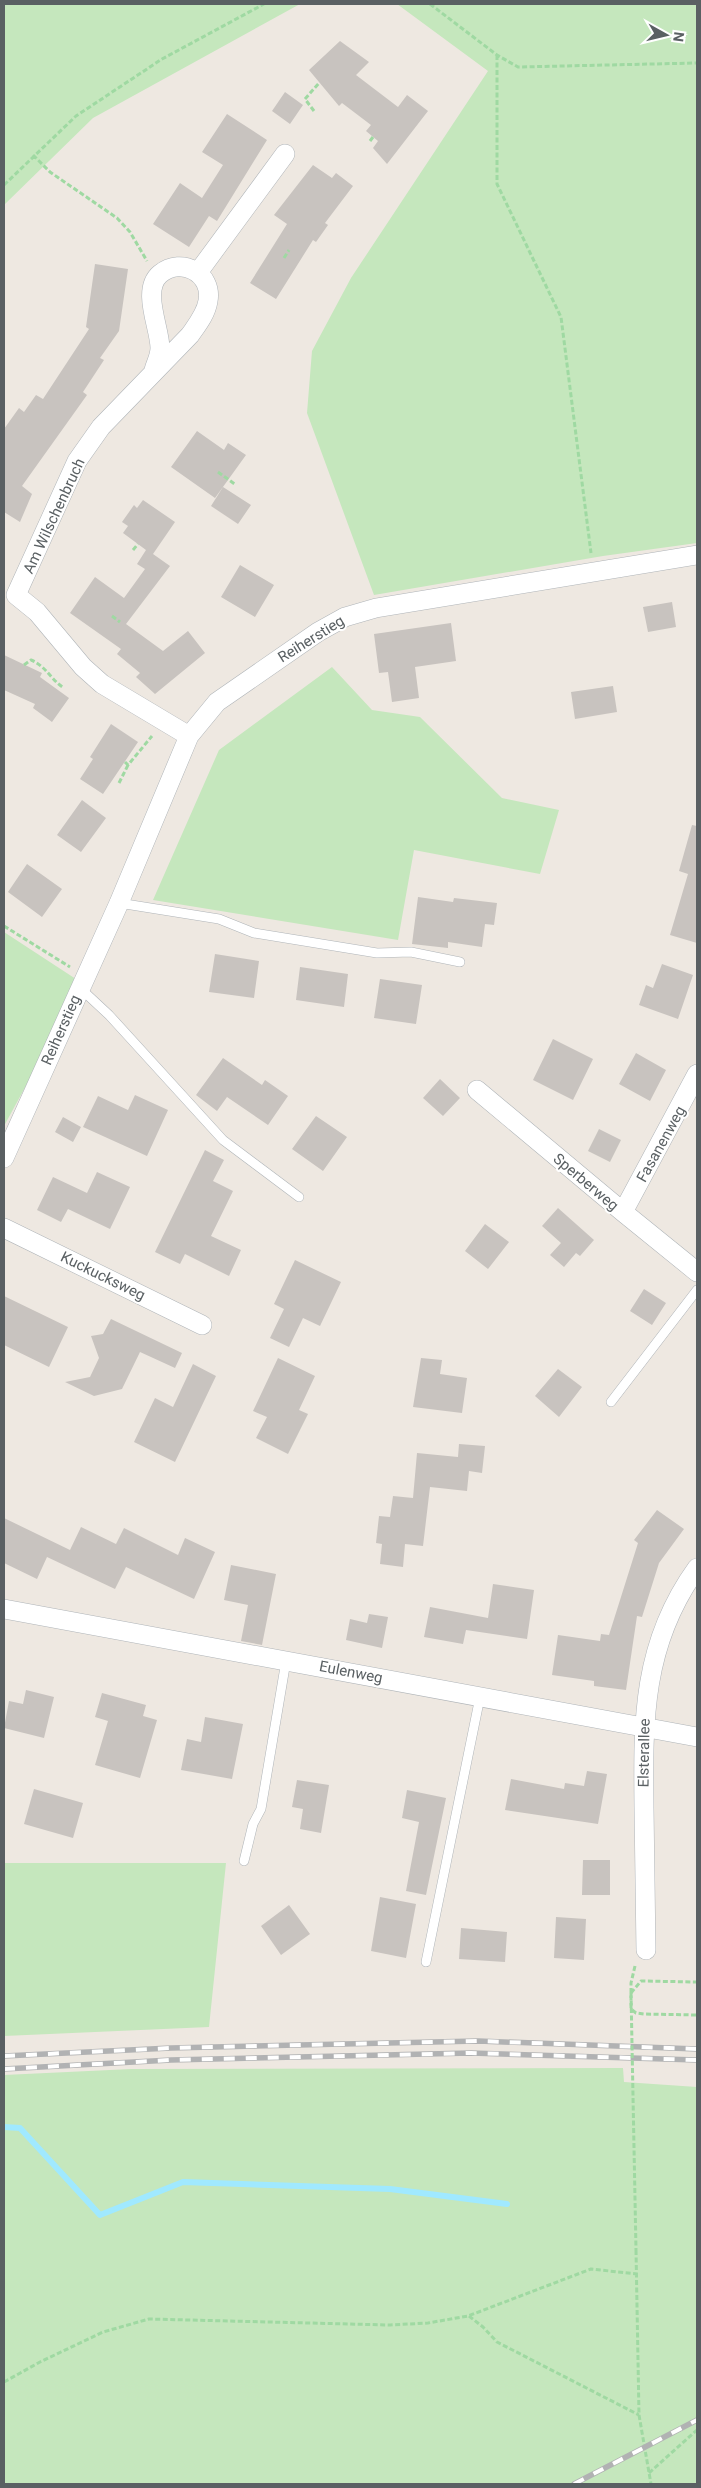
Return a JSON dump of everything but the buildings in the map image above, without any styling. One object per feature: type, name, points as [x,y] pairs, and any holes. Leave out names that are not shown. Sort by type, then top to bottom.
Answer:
[{"type":"street","points":[[154,370],[160,351],[152,299],[154,285],[159,274],[173,268],[186,266],[199,271],[285,154]]},
{"type":"street","name":"Am Wilschenbruch","points":[[189,736],[102,684],[83,667],[37,612],[10,598],[77,461],[101,427],[154,370],[190,335],[201,319],[208,301],[207,284],[199,271]]},
{"type":"street","name":"Reiherstieg","points":[[4,1158],[119,903],[189,736],[217,702],[318,632],[345,617],[376,608],[697,554]]},
{"type":"street","name":"Fasanenweg","points":[[623,1212],[697,1074]]},
{"type":"street","name":"Sperberweg","points":[[477,1090],[697,1272]]},
{"type":"street","name":"Kuckucksweg","points":[[4,1228],[202,1325]]},
{"type":"street","name":"Elsterallee","points":[[646,1950],[643,1727],[648,1678],[661,1636],[687,1582],[697,1568]]},
{"type":"street","name":"Eulenweg","points":[[4,1609],[697,1737]]},
{"type":"lane","points":[[119,903],[219,919],[264,934],[377,953],[411,952],[460,962]]},
{"type":"lane","points":[[83,982],[109,1015],[223,1140],[299,1197]]},
{"type":"lane","points":[[612,1402],[697,1290]]},
{"type":"lane","points":[[244,1861],[253,1824],[260,1809],[286,1660]]},
{"type":"lane","points":[[426,1962],[480,1697]]},
{"type":"path","points":[[4,185],[33,155],[76,116],[162,59],[264,4]]},
{"type":"path","points":[[430,4],[496,55],[518,67],[697,63]]},
{"type":"path","points":[[496,55],[496,184],[561,317],[593,571]]},
{"type":"path","points":[[314,111],[305,99],[319,82]]},
{"type":"path","points":[[370,141],[373,137]]},
{"type":"path","points":[[33,155],[50,172],[117,218],[130,232],[148,263],[159,274]]},
{"type":"path","points":[[284,258],[289,250]]},
{"type":"path","points":[[218,472],[236,485]]},
{"type":"path","points":[[133,550],[138,544]]},
{"type":"path","points":[[112,616],[120,622]]},
{"type":"path","points":[[24,665],[30,660],[45,668],[57,684],[64,688]]},
{"type":"path","points":[[119,783],[127,763],[162,721]]},
{"type":"path","points":[[4,926],[83,982]]},
{"type":"path","points":[[632,1970],[631,2010],[636,2013],[697,2015]]},
{"type":"path","points":[[651,2484],[640,2415],[632,1993],[641,1981],[697,1982]]},
{"type":"path","points":[[4,2382],[40,2362],[103,2332],[149,2319],[390,2325],[428,2323],[468,2316],[591,2269],[637,2274]]},
{"type":"path","points":[[468,2316],[484,2327],[497,2342],[640,2415]]},
{"type":"path","points":[[649,2473],[697,2430]]},
{"type":"green space","points":[[4,4],[300,4],[93,118],[4,205]]},
{"type":"green space","points":[[397,4],[697,4],[697,543],[603,556],[374,595],[307,413],[312,351],[351,278],[488,71]]},
{"type":"green space","points":[[332,667],[372,710],[420,717],[502,798],[559,810],[540,874],[414,850],[398,940],[153,900],[219,750]]},
{"type":"green space","points":[[4,932],[82,983],[4,1126]]},
{"type":"green space","points":[[4,1863],[226,1863],[209,2027],[4,2036]]},
{"type":"green space","points":[[623,2068],[624,2082],[697,2087],[697,2484],[4,2484],[4,2075],[131,2069]]},
{"type":"waterway","points":[[4,2127],[20,2128],[100,2215],[183,2182],[390,2189],[507,2204]]},
{"type":"railway","points":[[4,2056],[171,2048],[478,2041],[697,2049]]},
{"type":"railway","points":[[4,2069],[171,2060],[471,2053],[697,2060]]},
{"type":"railway","points":[[574,2484],[697,2420]]}]
